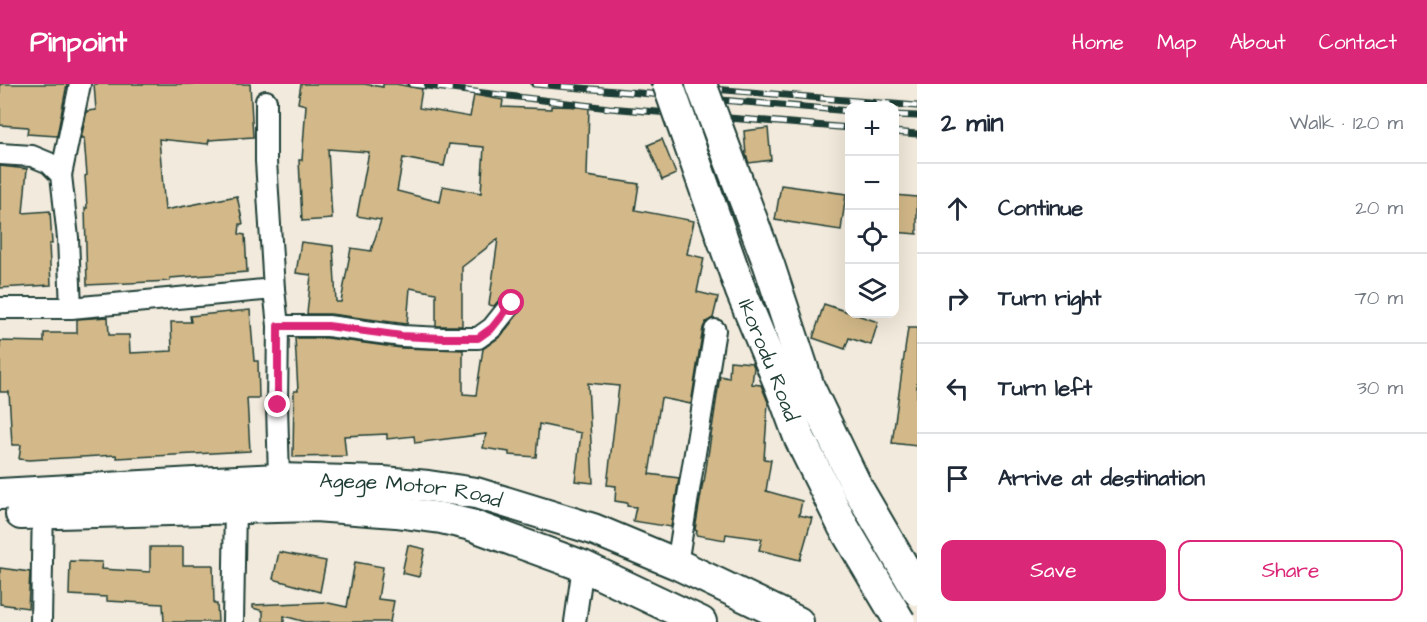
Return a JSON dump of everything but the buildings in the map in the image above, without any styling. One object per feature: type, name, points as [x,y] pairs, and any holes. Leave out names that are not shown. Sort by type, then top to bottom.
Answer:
[{"type":"highway","name":"Ikorodu Road","points":[[668,84],[741,291],[799,436],[843,526],[900,622]]},
{"type":"highway","name":"Ikorodu Road","points":[[701,84],[769,265],[809,387],[857,487],[917,590]]},
{"type":"highway","name":"Agege Motor Road","points":[[0,514],[43,502],[195,483],[279,480],[383,482],[428,486],[476,493],[593,529],[677,564],[798,622]]},
{"type":"highway","name":"Agege Motor Road","points":[[0,494],[43,502],[235,507],[315,506],[441,518],[471,525],[583,566],[701,622]]},
{"type":"street","points":[[70,308],[68,238],[61,175],[80,84]]},
{"type":"street","points":[[266,101],[266,161],[278,326],[279,480]]},
{"type":"street","points":[[0,154],[32,156],[49,163],[61,175]]},
{"type":"street","points":[[0,308],[70,308],[274,289]]},
{"type":"street","points":[[278,326],[328,326],[402,336],[478,338],[492,328],[512,303]]},
{"type":"street","points":[[677,564],[715,330]]},
{"type":"street","points":[[41,622],[43,502]]},
{"type":"street","points":[[233,622],[235,507]]},
{"type":"street","points":[[575,622],[583,566]]},
{"type":"railway","points":[[410,84],[609,108],[845,128]]},
{"type":"railway","points":[[534,84],[845,111]]},
{"type":"railway","points":[[653,84],[917,106]]},
{"type":"railway","points":[[899,115],[917,116]]},
{"type":"railway","points":[[899,132],[917,134]]},
{"type":"route","points":[[278,405],[278,326],[328,326],[402,336],[478,338],[492,328],[512,303]]}]
